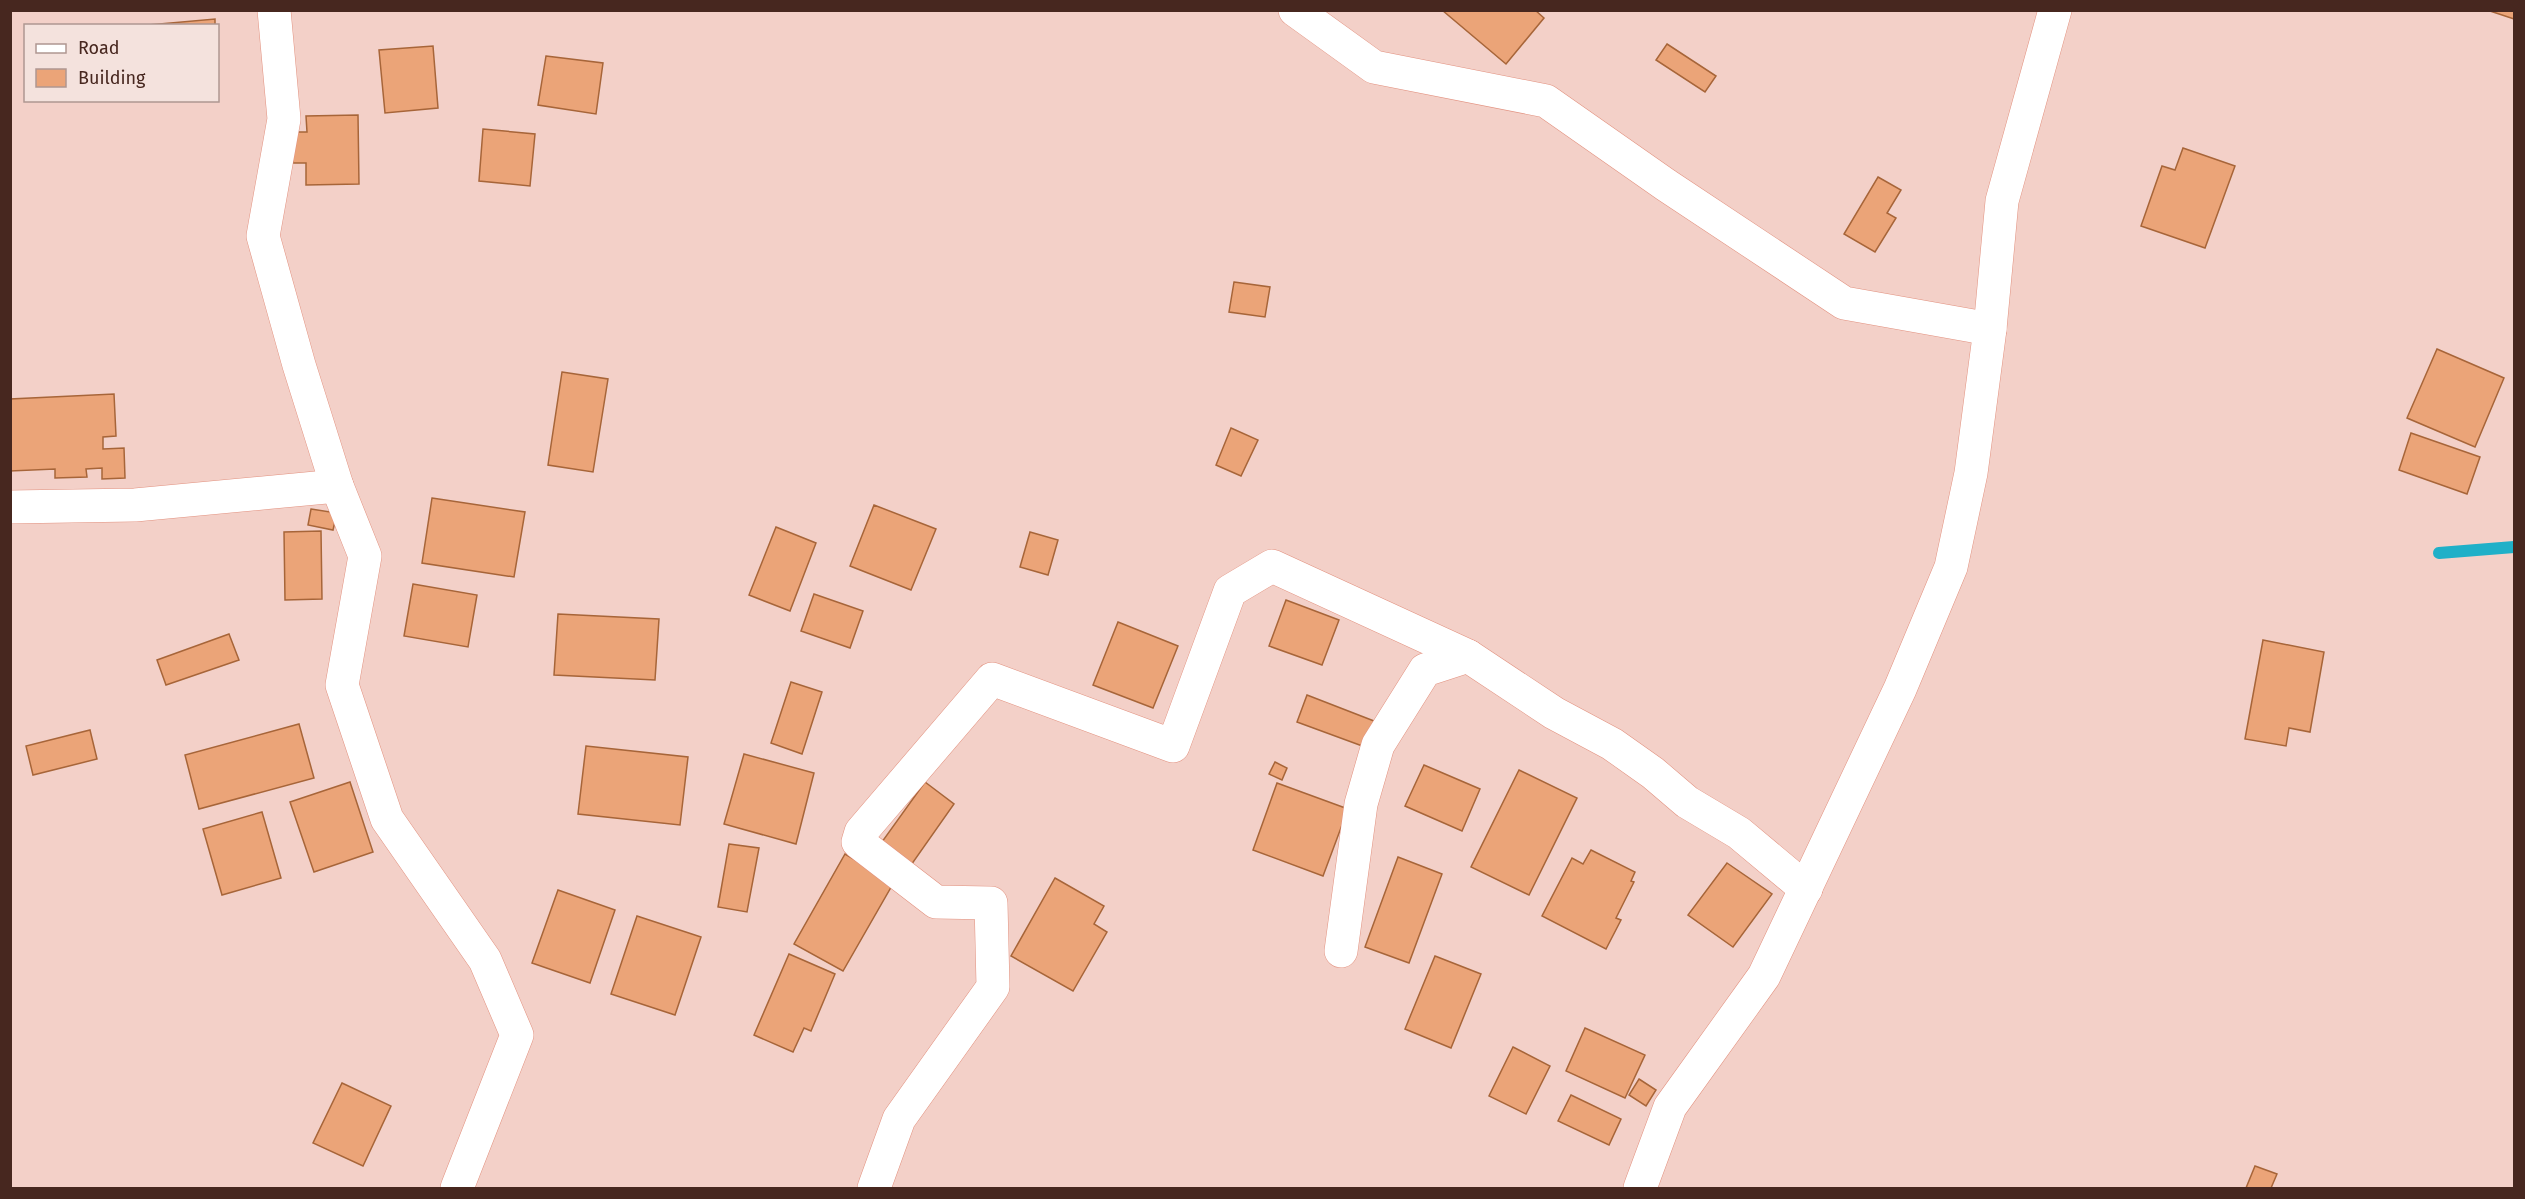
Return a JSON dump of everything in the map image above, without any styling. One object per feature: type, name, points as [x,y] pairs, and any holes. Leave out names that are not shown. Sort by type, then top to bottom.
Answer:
[{"type":"street","points":[[274,10],[284,119],[263,236],[299,365],[338,486],[365,556],[342,685],[387,819],[485,960],[517,1035],[457,1188]]},
{"type":"street","points":[[1295,10],[1374,67],[1546,101],[1666,185],[1844,303],[1990,329]]},
{"type":"street","points":[[1640,1188],[1670,1107],[1764,976],[1900,689],[1951,567],[1971,473],[1990,329],[2002,201],[2055,10]]},
{"type":"street","points":[[10,507],[135,505],[338,486]]},
{"type":"street","points":[[874,1188],[898,1119],[993,987],[991,903],[936,902],[858,842],[861,832],[993,679],[1173,746],[1230,591],[1272,566],[1468,656],[1554,713],[1612,744],[1653,773],[1687,802],[1739,832],[1806,889]]},
{"type":"street","points":[[1341,951],[1361,804],[1378,745],[1425,670],[1468,656]]},
{"type":"building","points":[[1442,10],[1535,10],[1544,18],[1506,64]]},
{"type":"building","points":[[2487,10],[2514,10],[2514,19]]},
{"type":"building","points":[[215,19],[215,24],[159,24]]},
{"type":"building","points":[[1667,44],[1716,76],[1705,92],[1656,60]]},
{"type":"building","points":[[433,46],[438,108],[385,113],[379,50]]},
{"type":"building","points":[[546,56],[603,63],[596,114],[538,105]]},
{"type":"building","points":[[358,115],[359,184],[306,185],[306,163],[293,163],[292,132],[307,132],[306,116]]},
{"type":"building","points":[[483,129],[535,134],[530,186],[479,181]]},
{"type":"building","points":[[2183,148],[2235,166],[2205,248],[2141,226],[2162,166],[2175,170]]},
{"type":"building","points":[[1878,177],[1901,190],[1887,213],[1896,218],[1875,252],[1844,234]]},
{"type":"building","points":[[1234,282],[1270,287],[1265,317],[1229,312]]},
{"type":"building","points":[[2437,349],[2504,378],[2475,447],[2407,418]]},
{"type":"building","points":[[562,372],[608,379],[593,472],[548,465]]},
{"type":"building","points":[[114,394],[116,436],[103,437],[103,449],[124,448],[125,478],[102,479],[102,468],[86,469],[87,477],[55,478],[55,469],[10,471],[10,399]]},
{"type":"building","points":[[1231,428],[1258,440],[1241,476],[1216,465]]},
{"type":"building","points":[[2411,433],[2480,457],[2467,494],[2399,470]]},
{"type":"building","points":[[432,498],[525,512],[514,577],[422,563]]},
{"type":"building","points":[[874,505],[936,529],[911,590],[850,566]]},
{"type":"building","points":[[311,509],[337,513],[333,530],[308,525]]},
{"type":"building","points":[[776,527],[816,543],[790,611],[749,595]]},
{"type":"building","points":[[321,531],[322,599],[285,600],[284,532]]},
{"type":"building","points":[[1030,532],[1058,540],[1048,575],[1020,567]]},
{"type":"building","points":[[413,584],[477,595],[468,647],[404,636]]},
{"type":"building","points":[[814,594],[863,611],[850,648],[801,631]]},
{"type":"building","points":[[1286,600],[1339,620],[1322,665],[1269,646]]},
{"type":"building","points":[[558,614],[659,619],[655,680],[554,675]]},
{"type":"building","points":[[1118,622],[1178,646],[1153,708],[1093,685]]},
{"type":"building","points":[[229,634],[239,660],[166,685],[157,660]]},
{"type":"building","points":[[2263,640],[2324,652],[2310,732],[2289,728],[2286,746],[2245,739]]},
{"type":"building","points":[[791,682],[822,692],[802,754],[771,743]]},
{"type":"building","points":[[1307,695],[1374,721],[1365,747],[1297,722]]},
{"type":"building","points":[[299,724],[314,778],[199,809],[185,755]]},
{"type":"building","points":[[90,730],[97,759],[33,775],[26,746]]},
{"type":"building","points":[[586,746],[688,757],[680,825],[578,814]]},
{"type":"building","points":[[744,754],[814,773],[796,844],[724,824]]},
{"type":"building","points":[[1275,762],[1287,768],[1282,780],[1269,774]]},
{"type":"building","points":[[1424,765],[1480,789],[1462,831],[1405,806]]},
{"type":"building","points":[[1519,770],[1577,798],[1529,895],[1471,867]]},
{"type":"building","points":[[350,782],[373,852],[314,872],[290,802]]},
{"type":"building","points":[[925,782],[954,804],[909,868],[879,846]]},
{"type":"building","points":[[1277,783],[1348,809],[1323,876],[1253,850]]},
{"type":"building","points":[[262,812],[281,878],[222,895],[203,829]]},
{"type":"building","points":[[729,844],[759,848],[747,912],[718,907]]},
{"type":"building","points":[[1591,850],[1635,872],[1631,881],[1634,882],[1616,918],[1621,920],[1606,949],[1542,916],[1572,858],[1583,864]]},
{"type":"building","points":[[845,854],[894,882],[843,971],[794,944]]},
{"type":"building","points":[[1398,857],[1442,874],[1409,963],[1365,947]]},
{"type":"building","points":[[1727,863],[1772,894],[1733,947],[1688,915]]},
{"type":"building","points":[[1055,878],[1104,906],[1094,924],[1107,932],[1073,991],[1011,956]]},
{"type":"building","points":[[558,890],[615,910],[590,983],[532,963]]},
{"type":"building","points":[[637,916],[701,937],[675,1015],[611,994]]},
{"type":"building","points":[[789,954],[835,974],[811,1031],[804,1028],[793,1052],[754,1035]]},
{"type":"building","points":[[1435,956],[1481,974],[1451,1048],[1405,1029]]},
{"type":"building","points":[[1585,1028],[1645,1055],[1625,1098],[1566,1071]]},
{"type":"building","points":[[1513,1047],[1550,1066],[1526,1114],[1489,1096]]},
{"type":"building","points":[[1639,1079],[1656,1090],[1646,1106],[1629,1095]]},
{"type":"building","points":[[342,1083],[391,1106],[363,1166],[313,1143]]},
{"type":"building","points":[[1571,1095],[1621,1119],[1609,1145],[1558,1121]]},
{"type":"building","points":[[2255,1166],[2277,1174],[2271,1188],[2246,1188]]},
{"type":"waterway","points":[[2439,553],[2514,547]]}]
